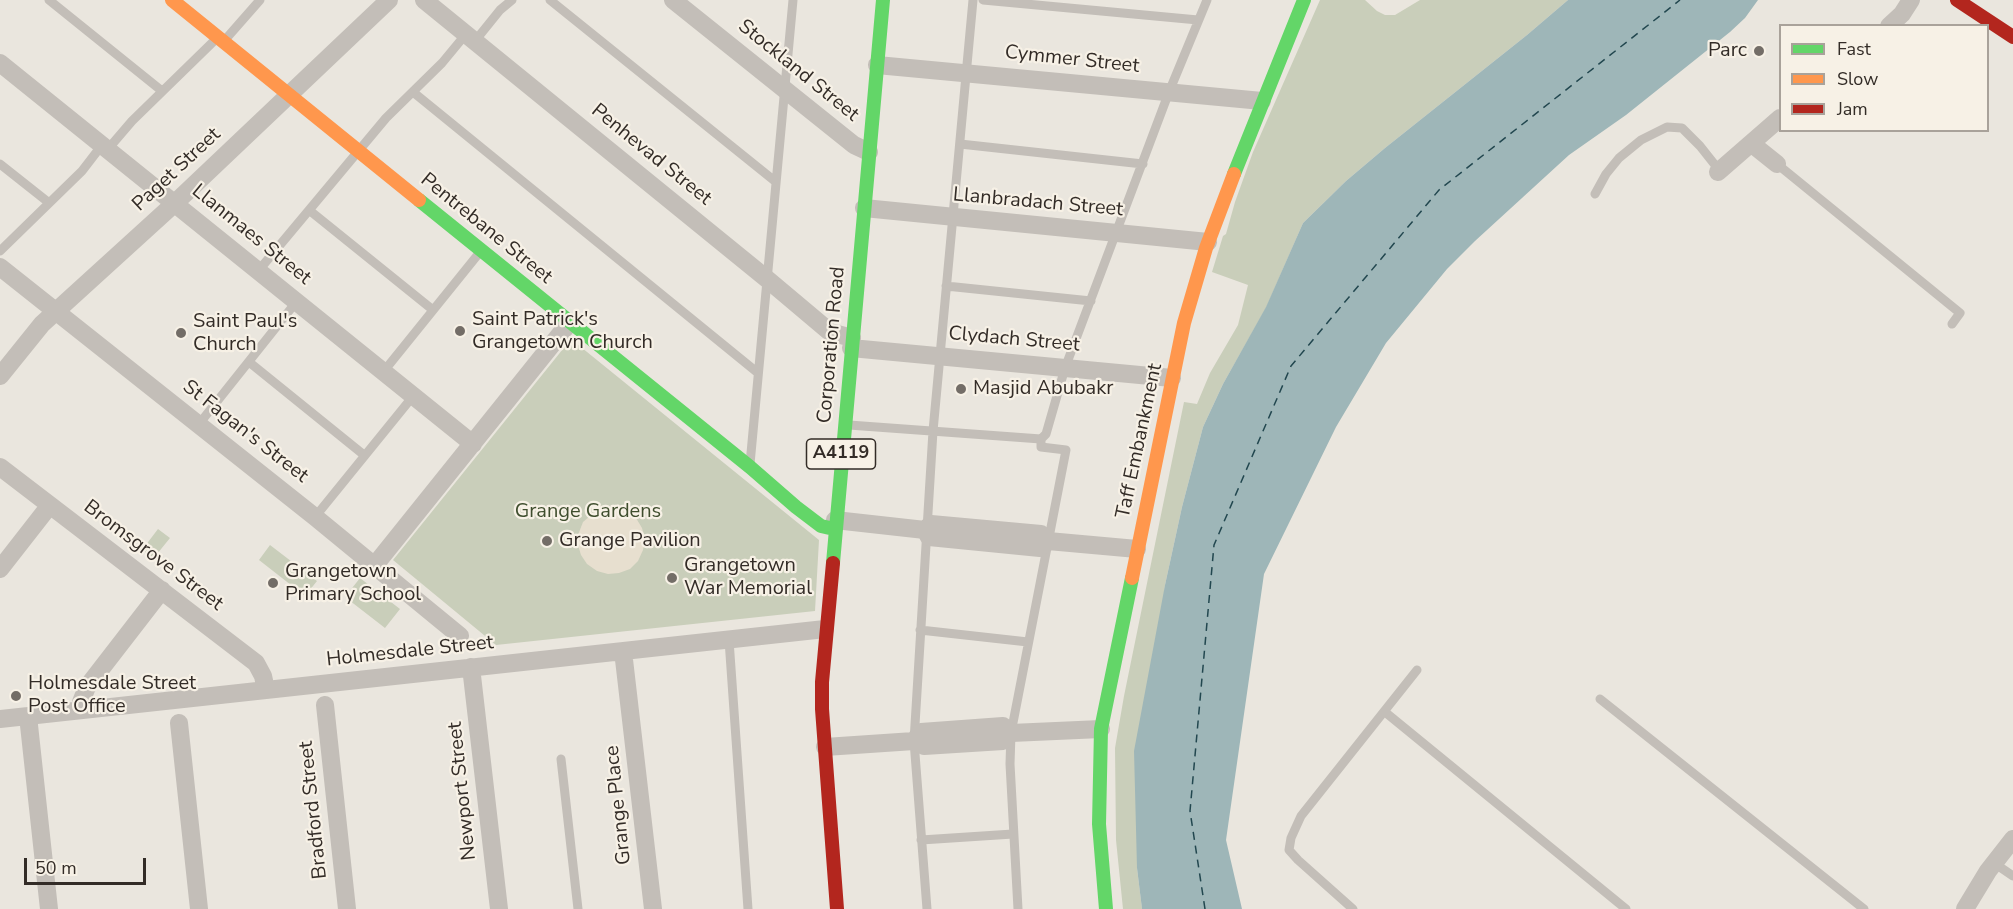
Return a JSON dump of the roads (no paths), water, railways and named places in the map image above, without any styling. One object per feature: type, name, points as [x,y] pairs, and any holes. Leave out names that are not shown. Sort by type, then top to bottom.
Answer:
[{"type":"street","name":"Pentrebane Street","points":[[172,0],[750,467],[817,524],[835,524]]},
{"type":"street","name":"Paget Street","points":[[0,376],[42,324],[290,96],[389,0]]},
{"type":"street","name":"Penhevad Street","points":[[424,0],[830,332],[851,343]]},
{"type":"street","name":"Stockland Street","points":[[674,0],[854,145],[869,152]]},
{"type":"street","name":"Corporation Road","points":[[837,909],[821,695],[825,629],[883,0]]},
{"type":"street","name":"Taff Embankment","points":[[1106,909],[1100,824],[1101,729],[1184,323],[1208,242],[1304,0]]},
{"type":"street","points":[[1891,24],[1902,14],[1911,0]]},
{"type":"street","points":[[1957,0],[2013,37]]},
{"type":"street","name":"Llanmaes Street","points":[[0,63],[473,444]]},
{"type":"street","name":"Cymmer Street","points":[[877,65],[940,69],[1262,101]]},
{"type":"street","points":[[1718,171],[1779,119]]},
{"type":"street","points":[[1752,144],[1777,164]]},
{"type":"street","name":"Llanbradach Street","points":[[864,208],[1208,242]]},
{"type":"street","name":"St Fagan's Street","points":[[0,267],[375,565],[460,636]]},
{"type":"street","points":[[375,565],[570,322]]},
{"type":"street","name":"Clydach Street","points":[[851,343],[907,353],[1173,378]]},
{"type":"street","name":"Bromsgrove Street","points":[[0,466],[256,663],[263,676],[266,690]]},
{"type":"street","points":[[0,569],[50,504]]},
{"type":"street","points":[[835,524],[899,526],[925,530],[931,524],[1041,534],[1048,541],[1137,549]]},
{"type":"street","points":[[82,710],[81,702],[87,687],[162,590]]},
{"type":"street","name":"Holmesdale Street","points":[[0,719],[825,629]]},
{"type":"street","name":"Grange Place","points":[[623,651],[653,909]]},
{"type":"street","name":"Newport Street","points":[[471,668],[499,909]]},
{"type":"street","name":"Bradford Street","points":[[325,705],[347,909]]},
{"type":"street","points":[[28,716],[49,909]]},
{"type":"street","points":[[179,723],[199,909]]},
{"type":"street","points":[[825,747],[914,741],[921,732],[1003,726],[1011,733],[1101,729]]},
{"type":"street","points":[[1965,909],[1994,863],[2013,839]]},
{"type":"lane","points":[[49,0],[162,91]]},
{"type":"lane","points":[[0,251],[162,91],[220,40],[260,0]]},
{"type":"lane","points":[[259,270],[386,118],[442,63],[512,0]]},
{"type":"lane","points":[[550,0],[776,183]]},
{"type":"lane","points":[[750,467],[793,0]]},
{"type":"lane","points":[[927,909],[914,741],[925,530],[973,0]]},
{"type":"lane","points":[[983,0],[1198,20]]},
{"type":"lane","points":[[1018,909],[1010,764],[1011,733],[1066,450],[1041,447],[1041,439],[1046,434],[1065,368],[1169,92],[1207,0]]},
{"type":"lane","points":[[412,92],[758,373]]},
{"type":"lane","points":[[1595,195],[1618,158],[1641,140],[1667,127],[1682,128],[1700,146],[1718,171]]},
{"type":"lane","points":[[960,144],[1143,164]]},
{"type":"lane","points":[[0,164],[48,202]]},
{"type":"lane","points":[[1777,164],[1960,313],[1952,324]]},
{"type":"lane","points":[[309,210],[433,310]]},
{"type":"lane","points":[[384,371],[482,251]]},
{"type":"lane","points":[[946,286],[1091,301]]},
{"type":"lane","points":[[199,424],[297,301]]},
{"type":"lane","points":[[249,362],[364,455]]},
{"type":"lane","points":[[315,517],[414,395]]},
{"type":"lane","points":[[844,425],[1041,439]]},
{"type":"lane","points":[[920,630],[1028,642]]},
{"type":"lane","points":[[729,640],[748,909]]},
{"type":"lane","points":[[1353,909],[1289,850],[1291,838],[1301,816],[1386,712],[1417,670]]},
{"type":"lane","points":[[1600,699],[1864,909]]},
{"type":"lane","points":[[1386,712],[1626,909]]},
{"type":"lane","points":[[561,759],[578,909]]},
{"type":"lane","points":[[921,840],[1013,834]]},
{"type":"lane","points":[[1994,863],[2013,876]]},
{"type":"water","points":[[1568,0],[1758,0],[1745,18],[1730,32],[1626,115],[1569,155],[1475,241],[1447,269],[1386,343],[1336,427],[1264,574],[1226,840],[1242,909],[1142,909],[1137,868],[1134,751],[1182,507],[1203,427],[1223,384],[1266,307],[1303,223],[1346,181],[1385,148]]},
{"type":"place","name":"Parc","points":[[1759,51]]},
{"type":"place","name":"Saint Patrick's Grangetown Church","points":[[460,331]]},
{"type":"place","name":"Saint Paul's Church","points":[[181,333]]},
{"type":"place","name":"Masjid Abubakr","points":[[961,389]]},
{"type":"place","name":"Grange Pavilion","points":[[547,541]]},
{"type":"place","name":"Grangetown War Memorial","points":[[672,578]]},
{"type":"place","name":"Grangetown Primary School","points":[[273,583]]},
{"type":"place","name":"Holmesdale Street Post Office","points":[[16,696]]},
{"type":"park label","name":"Grange Gardens","points":[[588,512]]}]
